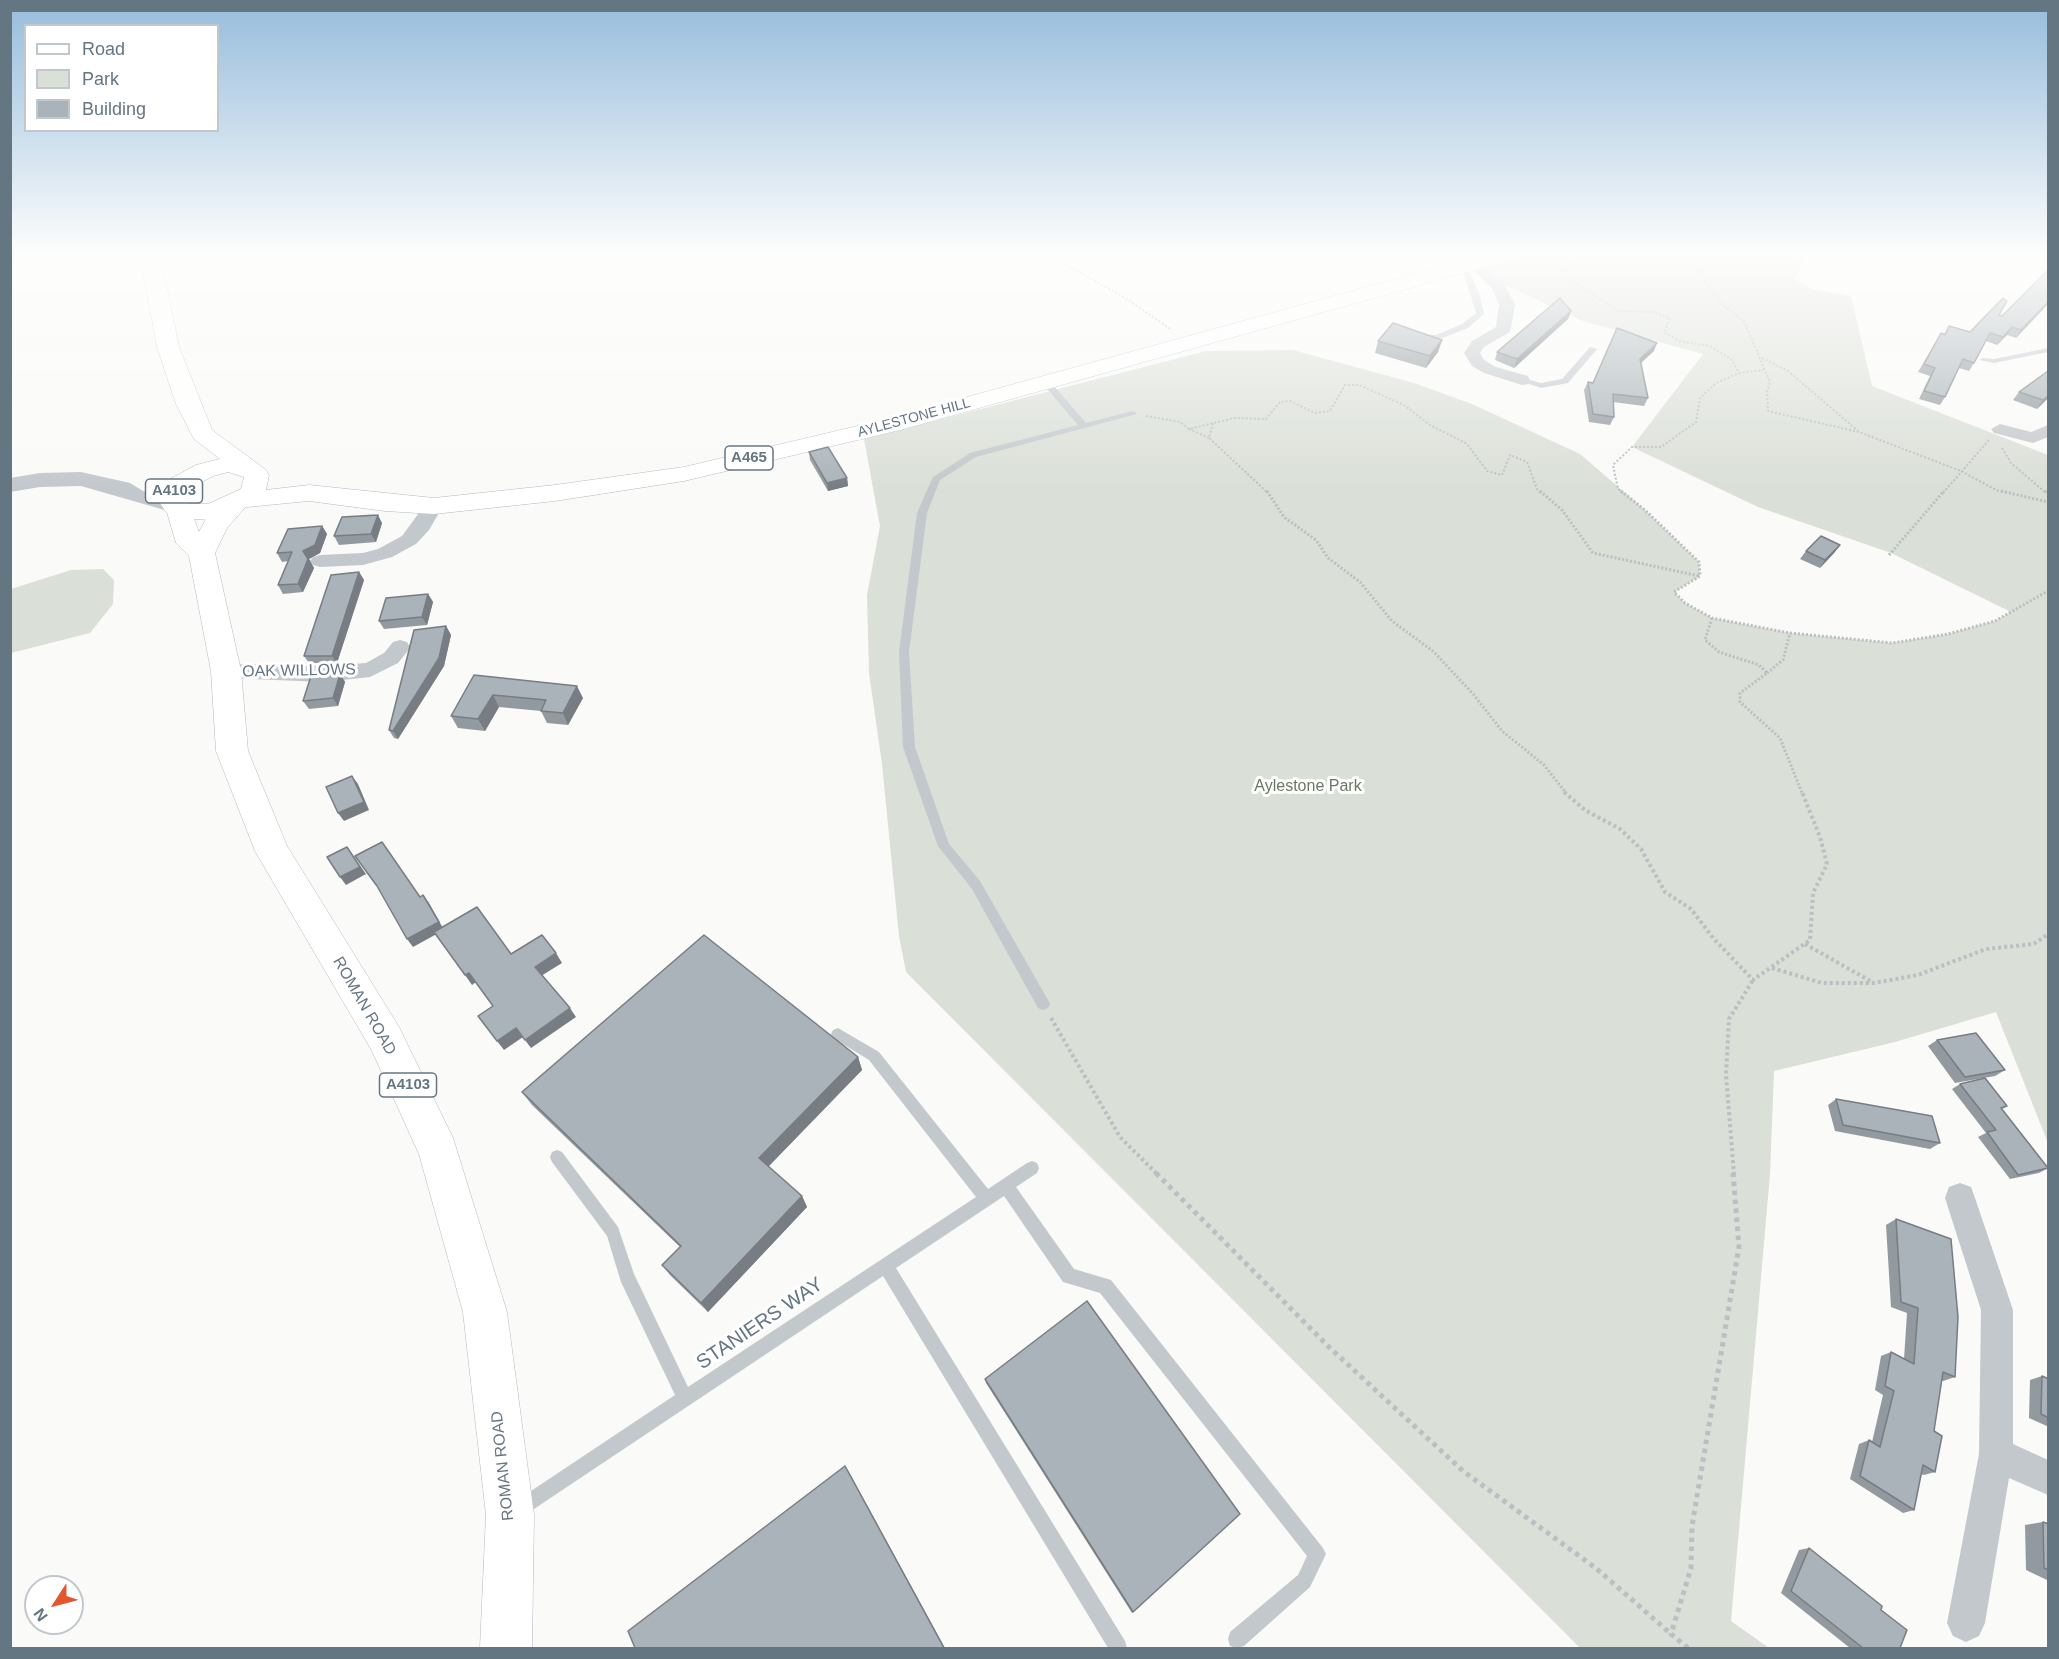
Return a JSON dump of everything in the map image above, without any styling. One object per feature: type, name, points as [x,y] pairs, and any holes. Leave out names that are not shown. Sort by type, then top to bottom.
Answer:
[{"type":"main road","points":[[165,332],[176,373],[202,434],[250,469]]},
{"type":"main road","name":"AYLESTONE HILL","points":[[238,502],[309,493],[385,504],[434,506],[555,493],[684,474],[892,425],[1222,332]]},
{"type":"main road","name":"A4103","points":[[192,476],[202,434]]},
{"type":"main road","name":"A4103","points":[[202,553],[215,525],[255,487],[257,475],[250,469],[228,465],[192,476],[173,492],[171,500],[177,508],[187,512],[211,512],[238,502]]},
{"type":"main road","name":"AYLESTONE HILL","points":[[250,469],[301,484],[309,493]]},
{"type":"main road","name":"ROMAN ROAD","points":[[177,508],[189,543],[202,553],[226,671],[232,751],[272,851],[386,1039],[439,1152],[485,1312],[510,1515],[506,1648]]},
{"type":"street","points":[[1498,332],[1478,344],[1472,353],[1478,363],[1490,370],[1522,380]]},
{"type":"street","points":[[1997,431],[2033,438],[2049,430]]},
{"type":"street","points":[[121,488],[192,476]]},
{"type":"street","points":[[10,485],[40,480],[81,479],[121,488],[135,496],[177,508]]},
{"type":"street","points":[[320,561],[363,559],[385,553],[409,540],[422,526],[434,506]]},
{"type":"street","name":"OAK WILLOWS","points":[[226,671],[325,674],[370,670],[391,658],[400,647]]},
{"type":"street","points":[[1960,1198],[1997,1310],[1996,1454],[1966,1623]]},
{"type":"street","points":[[1996,1454],[2049,1478]]},
{"type":"lane","points":[[1405,334],[1416,337],[1437,337],[1448,332]]},
{"type":"lane","points":[[1522,380],[1541,386],[1552,386],[1564,381],[1593,350]]},
{"type":"lane","points":[[1983,360],[1994,361],[2049,350]]},
{"type":"lane","points":[[1045,381],[1084,426]]},
{"type":"lane","points":[[1043,1004],[976,885],[945,846],[909,747],[904,652],[922,513],[936,479],[973,455],[1133,414]]},
{"type":"lane","points":[[838,1034],[874,1056],[987,1198]]},
{"type":"lane","points":[[557,1157],[613,1232],[627,1276],[685,1398]]},
{"type":"lane","name":"STANIERS WAY","points":[[510,1515],[1032,1168]]},
{"type":"lane","points":[[1005,1185],[1070,1276],[1105,1286],[1317,1554],[1304,1581],[1237,1639]]},
{"type":"lane","points":[[885,1265],[1118,1648]]},
{"type":"path","points":[[1177,332],[1190,341]]},
{"type":"path","points":[[1665,332],[1680,341],[1710,346],[1731,359],[1739,373]]},
{"type":"path","points":[[1749,332],[1770,382],[1767,392],[1768,411],[1859,432],[1961,471],[1996,490],[2049,502]]},
{"type":"path","points":[[1761,357],[1788,371],[1859,432]]},
{"type":"path","points":[[1700,576],[1699,561],[1646,511],[1618,489],[1612,465],[1632,447],[1661,447],[1696,422],[1700,398],[1716,383],[1739,373],[1764,370]]},
{"type":"path","points":[[1189,429],[1234,418],[1266,419],[1280,402],[1290,401],[1315,413],[1330,411],[1345,385],[1359,385],[1404,405],[1430,424],[1467,444],[1487,471],[1502,475],[1510,455],[1527,462],[1537,489],[1562,510],[1593,553],[1700,576]]},
{"type":"path","points":[[1133,414],[1180,422],[1209,438],[1263,486],[1284,517],[1316,540],[1328,558],[1360,582],[1392,621],[1434,652],[1474,695],[1502,731],[1544,765],[1560,788],[1585,810],[1620,829],[1641,849],[1665,892],[1691,909],[1714,939],[1753,980]]},
{"type":"path","points":[[1209,438],[1213,423]]},
{"type":"path","points":[[1889,555],[1997,431],[2011,463],[2049,494]]},
{"type":"path","points":[[1700,576],[1674,592],[1685,603],[1712,618],[1790,633],[1892,643],[1948,634],[1995,621],[2049,591]]},
{"type":"path","points":[[1712,618],[1705,640],[1719,652],[1759,665],[1767,673]]},
{"type":"path","points":[[1671,1634],[1691,1568],[1692,1526],[1739,1247],[1726,1074],[1729,1019],[1753,980],[1810,940],[1813,893],[1827,864],[1820,837],[1780,738],[1740,702],[1740,693],[1784,660],[1790,633]]},
{"type":"path","points":[[1771,968],[1822,983],[1874,983],[1918,975],[1986,949],[2034,944],[2049,934]]},
{"type":"path","points":[[1805,944],[1874,983]]},
{"type":"path","points":[[1043,1004],[1120,1137],[1329,1347],[1463,1471],[1596,1569],[1688,1648]]},
{"type":"green space","name":"Aylestone Park","points":[[1625,332],[1859,332],[1872,386],[2048,455],[2048,1143],[1996,1012],[1895,1042],[1774,1071],[1770,1174],[1731,1621],[1769,1648],[1580,1648],[906,972],[899,936],[882,764],[869,673],[867,595],[880,526],[864,439],[1206,351],[1293,350],[1414,383],[1472,404],[1580,454],[1646,511],[1699,562],[1700,576],[1674,592],[1685,603],[1712,618],[1790,633],[1892,643],[1948,634],[1995,621],[2011,612],[1891,553],[1758,507],[1632,447],[1703,354]]},
{"type":"green space","points":[[103,569],[114,580],[113,604],[90,633],[11,653],[11,589],[71,570]]},
{"type":"building","points":[[1385,332],[1420,332],[1442,340],[1430,356],[1378,341]]},
{"type":"building","points":[[1520,332],[1547,332],[1517,359],[1497,352]]},
{"type":"building","points":[[1615,332],[1629,332],[1657,343],[1640,359],[1648,398],[1613,394],[1614,417],[1593,414],[1588,382],[1593,383]]},
{"type":"building","points":[[1946,332],[2007,332],[2003,337],[1990,333],[1974,363],[1963,359],[1945,397],[1924,391],[1935,368],[1924,364],[1941,333],[1945,335]]},
{"type":"building","points":[[2048,371],[2049,395],[2043,400],[2019,392]]},
{"type":"building","points":[[828,447],[847,478],[827,483],[809,452]]},
{"type":"building","points":[[378,515],[371,534],[334,536],[342,517]]},
{"type":"building","points":[[322,526],[315,545],[303,551],[308,559],[298,584],[278,585],[292,552],[277,553],[288,529]]},
{"type":"building","points":[[1821,536],[1840,545],[1825,560],[1806,551]]},
{"type":"building","points":[[359,572],[332,656],[304,656],[331,575]]},
{"type":"building","points":[[428,594],[422,617],[379,621],[386,598]]},
{"type":"building","points":[[446,626],[439,658],[393,731],[389,730],[414,630]]},
{"type":"building","points":[[340,674],[333,698],[303,701],[311,676]]},
{"type":"building","points":[[474,675],[577,686],[563,713],[541,711],[546,700],[493,695],[478,719],[451,716]]},
{"type":"building","points":[[352,776],[364,802],[338,813],[326,787]]},
{"type":"building","points":[[382,842],[420,897],[423,895],[439,922],[407,939],[377,886],[355,856]]},
{"type":"building","points":[[347,847],[360,867],[340,877],[327,857]]},
{"type":"building","points":[[477,907],[511,954],[542,935],[556,953],[535,967],[570,1008],[525,1040],[516,1028],[497,1041],[478,1016],[493,1006],[469,973],[465,975],[434,932]]},
{"type":"building","points":[[704,935],[858,1057],[759,1158],[802,1196],[701,1303],[662,1265],[681,1246],[522,1092]]},
{"type":"building","points":[[1976,1033],[2005,1070],[1965,1077],[1937,1040]]},
{"type":"building","points":[[1985,1078],[2007,1106],[2001,1108],[2048,1168],[2018,1175],[1987,1132],[1996,1130],[1960,1084]]},
{"type":"building","points":[[1836,1099],[1932,1116],[1940,1143],[1843,1125]]},
{"type":"building","points":[[1896,1219],[1951,1239],[1958,1317],[1955,1377],[1943,1372],[1934,1431],[1942,1436],[1935,1472],[1923,1465],[1914,1510],[1860,1476],[1869,1440],[1880,1447],[1894,1391],[1885,1386],[1891,1352],[1914,1364],[1918,1308],[1901,1302]]},
{"type":"building","points":[[1087,1301],[1240,1514],[1133,1612],[985,1379]]},
{"type":"building","points":[[2042,1376],[2049,1379],[2049,1418],[2041,1414]]},
{"type":"building","points":[[845,1466],[944,1648],[635,1648],[628,1631]]},
{"type":"building","points":[[2043,1522],[2049,1524],[2049,1570],[2044,1568]]},
{"type":"building","points":[[1809,1548],[1882,1606],[1881,1610],[1907,1630],[1900,1648],[1863,1648],[1791,1591]]}]
